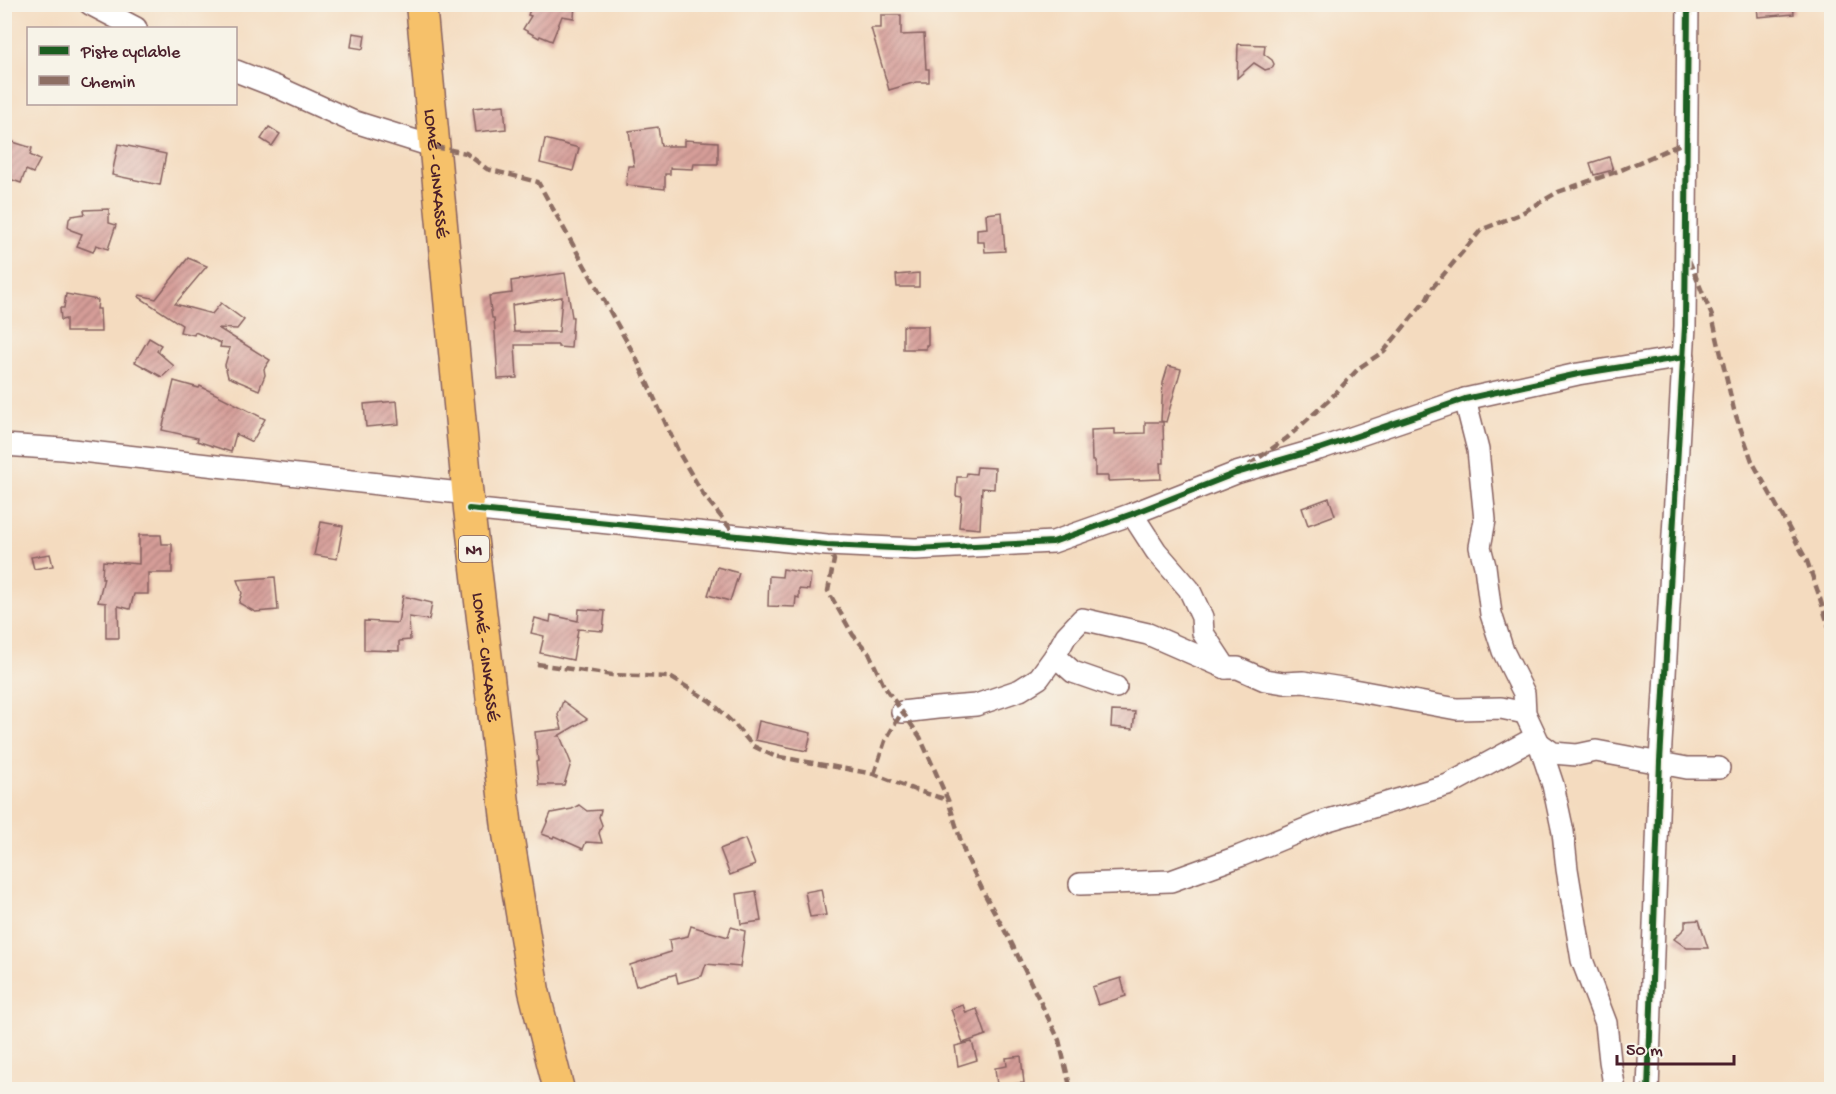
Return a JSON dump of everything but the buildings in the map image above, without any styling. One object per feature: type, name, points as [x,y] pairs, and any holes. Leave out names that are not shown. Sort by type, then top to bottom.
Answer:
[{"type":"highway","name":"LOMÉ - CINKASSÉ","points":[[421,4],[469,501],[507,828],[534,991],[559,1089]]},
{"type":"street","points":[[90,4],[134,27]]},
{"type":"street","points":[[1648,1089],[1660,761],[1684,357],[1688,4]]},
{"type":"street","points":[[237,71],[352,121],[435,147]]},
{"type":"street","points":[[4,445],[74,450],[771,540],[915,549],[1053,542],[1236,473],[1319,449],[1465,399],[1578,374],[1684,357]]},
{"type":"street","points":[[1465,399],[1478,450],[1485,520],[1480,547],[1485,566],[1491,614],[1503,651],[1524,693],[1525,713],[1539,743],[1553,785],[1563,832],[1582,960],[1606,1023],[1615,1089]]},
{"type":"street","points":[[1132,514],[1156,552],[1189,589],[1202,617],[1203,633],[1226,668]]},
{"type":"street","points":[[902,712],[976,705],[1020,690],[1038,678],[1055,656],[1066,636],[1082,619],[1148,634],[1226,668],[1238,668],[1265,680],[1284,683],[1304,682],[1457,710],[1501,708],[1525,713]]},
{"type":"street","points":[[1055,656],[1073,672],[1116,687]]},
{"type":"street","points":[[1080,884],[1171,881],[1325,821],[1448,785],[1529,741],[1539,743],[1553,753],[1577,755],[1596,751],[1633,759],[1660,761],[1687,768],[1719,768]]},
{"type":"marked path","points":[[1249,465],[1287,438],[1329,400],[1359,368],[1384,351],[1481,230],[1520,214],[1558,192],[1621,170],[1688,141]]},
{"type":"marked path","points":[[435,147],[466,153],[487,169],[538,182],[636,358],[679,453],[703,494],[737,537]]},
{"type":"marked path","points":[[1689,260],[1712,316],[1734,410],[1752,461],[1807,561],[1832,637]]},
{"type":"marked path","points":[[827,545],[834,560],[828,591],[853,635],[869,653],[884,686],[920,737],[948,800],[965,854],[1059,1040],[1071,1090]]},
{"type":"marked path","points":[[537,664],[612,675],[670,677],[710,701],[753,746],[774,756],[874,774],[948,800]]},
{"type":"marked path","points":[[874,774],[885,741],[902,712]]},
{"type":"marked path","points":[[1629,1090],[1649,1085]]},
{"type":"cycle path","points":[[1648,1090],[1660,761],[1685,326],[1688,4]]},
{"type":"cycle path","points":[[469,509],[827,545],[915,549],[1053,542],[1236,473],[1319,449],[1465,399],[1578,374],[1684,357]]}]
